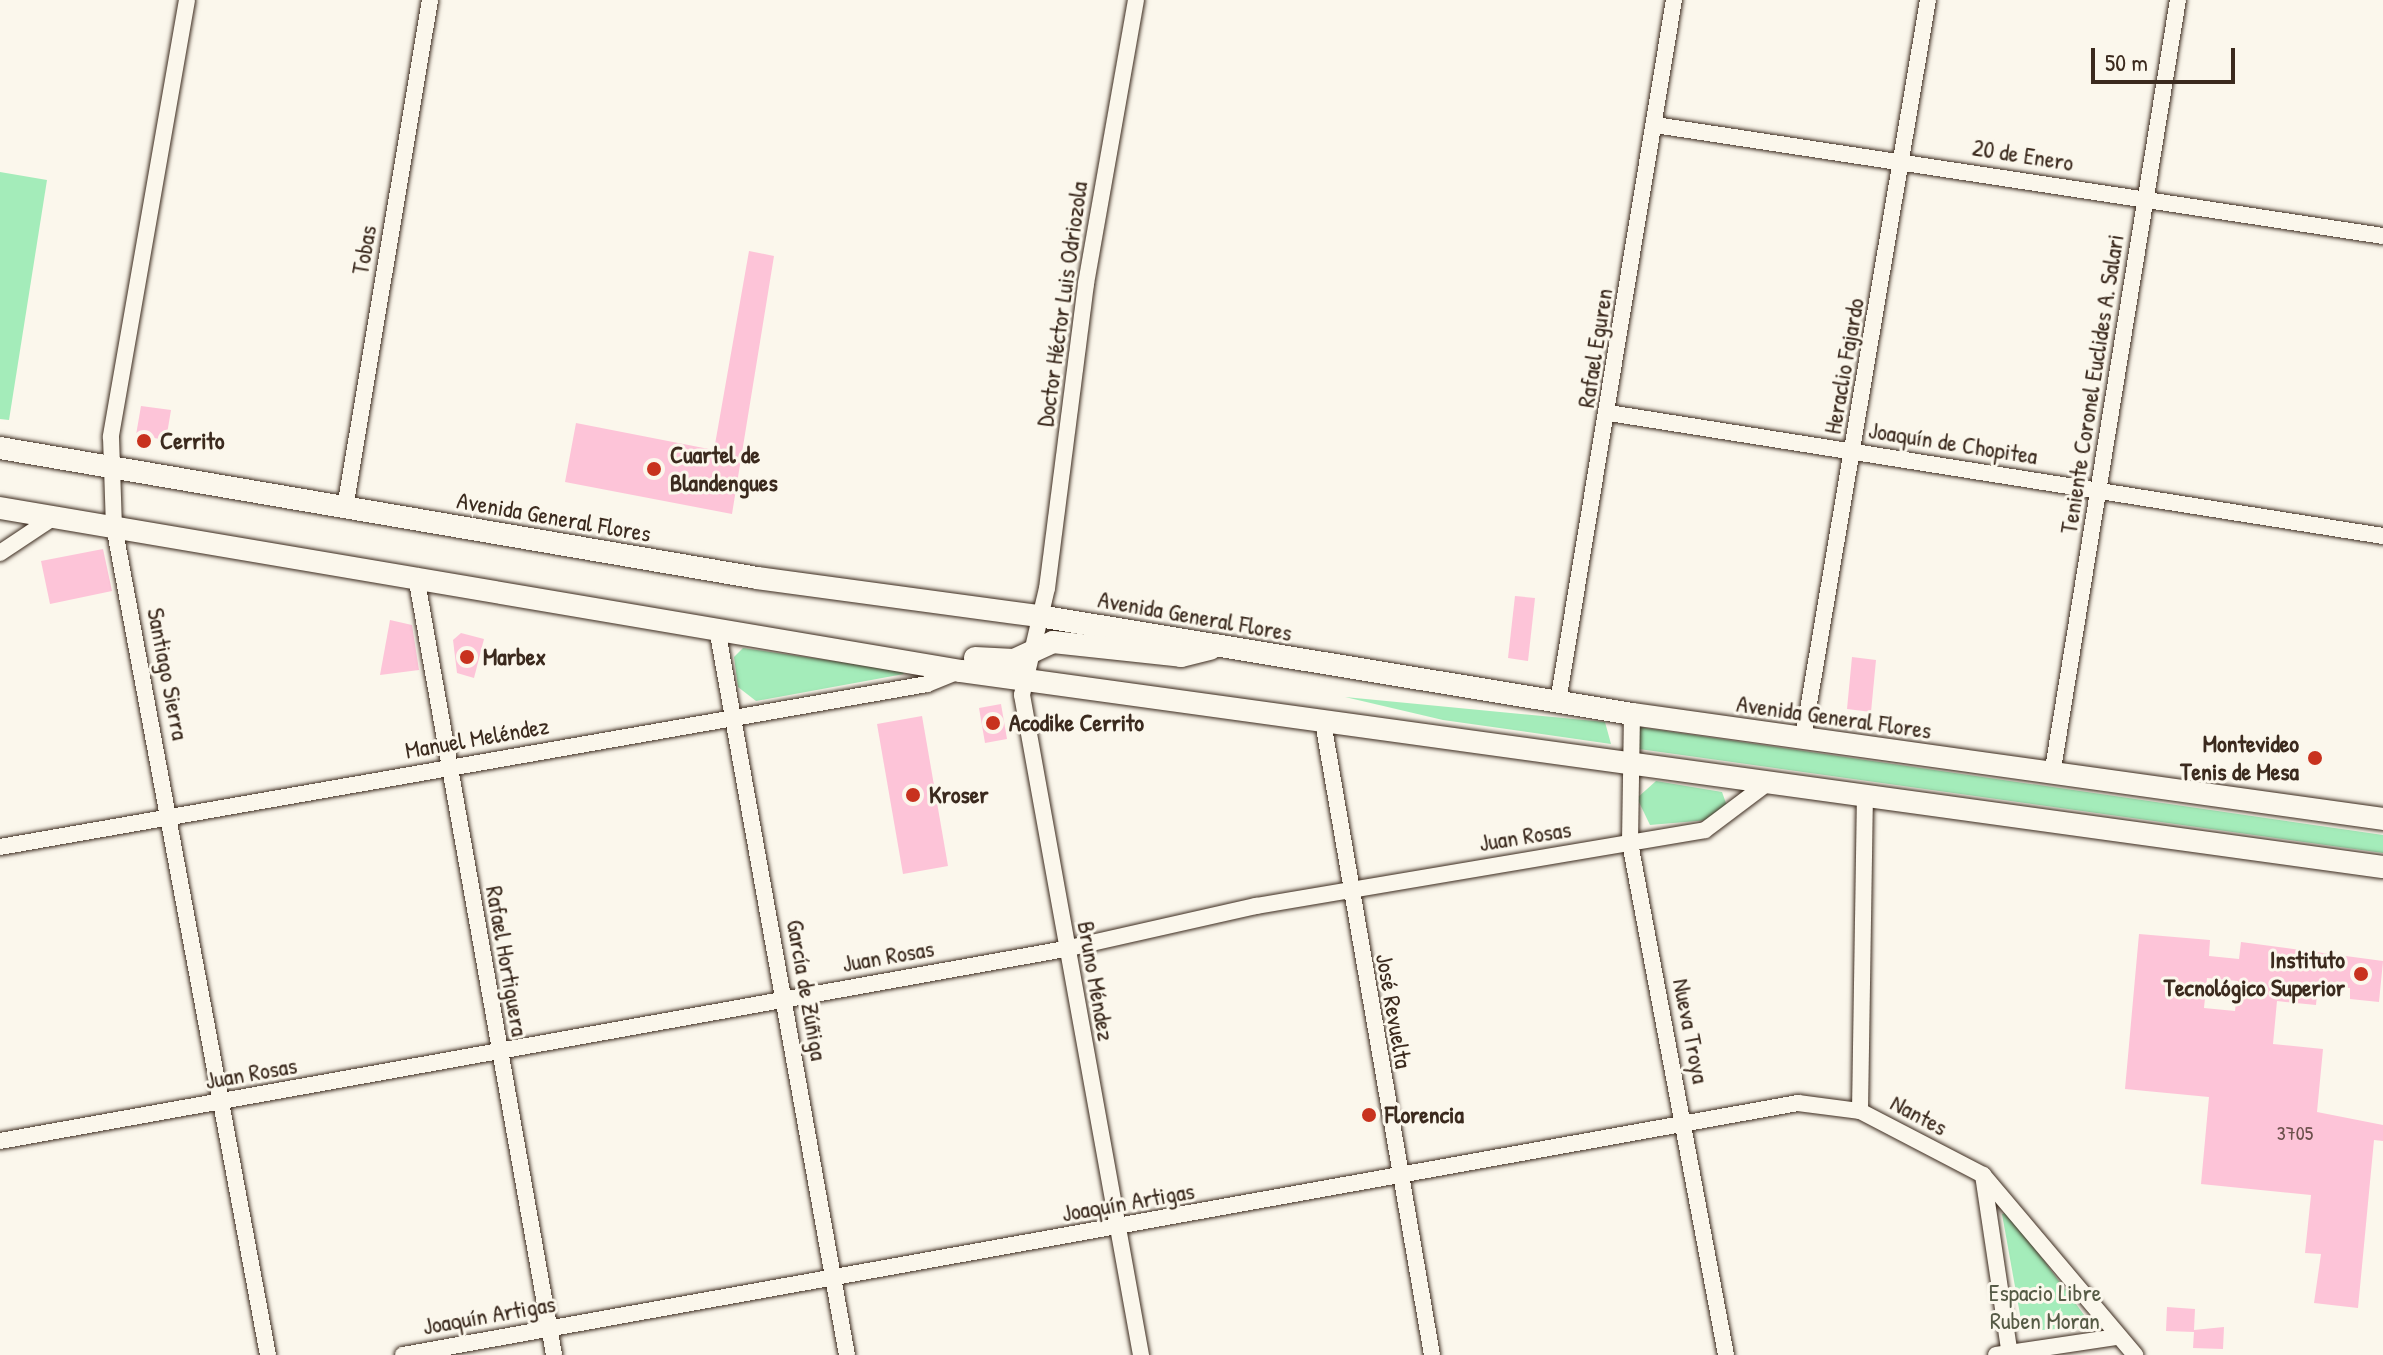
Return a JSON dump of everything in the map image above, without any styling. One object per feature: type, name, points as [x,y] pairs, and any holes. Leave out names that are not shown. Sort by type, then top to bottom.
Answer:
[{"type":"main road","name":"Avenida General Flores","points":[[0,448],[757,578],[1039,616],[1632,714],[2383,819]]},
{"type":"main road","points":[[0,508],[416,576],[718,634],[961,671],[2383,867]]},
{"type":"main road","points":[[903,662],[935,653],[1014,660],[1032,650],[1073,643],[1181,656],[1223,648]]},
{"type":"street","name":"Santiago Sierra","points":[[187,0],[111,437],[114,526],[172,819],[268,1355]]},
{"type":"street","name":"Tobas","points":[[345,508],[430,0]]},
{"type":"street","name":"Doctor Héctor Luis Odriozola","points":[[1039,616],[1136,0]]},
{"type":"street","name":"Rafael Eguren","points":[[1558,702],[1609,413],[1674,0]]},
{"type":"street","name":"Heraclio Fajardo","points":[[1803,739],[1928,0]]},
{"type":"street","name":"Teniente Coronel Euclides A. Salari","points":[[2052,775],[2178,0]]},
{"type":"street","name":"20 de Enero","points":[[1655,125],[2383,236]]},
{"type":"street","name":"Joaquín de Chopitea","points":[[1609,413],[2383,536]]},
{"type":"street","points":[[0,553],[54,517]]},
{"type":"street","name":"Rafael Hortiguera","points":[[416,576],[447,768],[554,1355]]},
{"type":"street","name":"Bruno Méndez","points":[[1039,616],[1024,679],[1065,949],[1141,1355]]},
{"type":"street","name":"García de Zúñiga","points":[[718,634],[847,1355]]},
{"type":"street","name":"Manuel Meléndez","points":[[0,847],[927,684],[961,671]]},
{"type":"street","name":"Nueva Troya","points":[[1632,714],[1627,761],[1630,843],[1685,1123],[1726,1355]]},
{"type":"street","name":"José Revuelta","points":[[1323,722],[1349,889],[1432,1355]]},
{"type":"street","name":"Juan Rosas","points":[[0,1141],[1065,949],[1349,889],[1705,830],[1769,782]]},
{"type":"street","name":"Nantes","points":[[1865,797],[1860,1111],[1983,1175],[2116,1337],[2135,1355]]},
{"type":"street","name":"Joaquín Artigas","points":[[403,1355],[1798,1103],[1860,1111]]},
{"type":"street","points":[[1983,1175],[2005,1354],[2116,1337]]},
{"type":"green space","points":[[0,172],[47,180],[9,420],[0,419]]},
{"type":"green space","points":[[743,648],[902,671],[904,674],[756,701],[738,687],[734,657]]},
{"type":"green space","points":[[1345,697],[1605,722],[1611,744],[1443,720]]},
{"type":"green space","points":[[1638,727],[2383,835],[2383,853],[1639,749]]},
{"type":"green space","points":[[1656,781],[1722,792],[1727,806],[1708,820],[1650,825],[1637,798]]},
{"type":"green space","name":"Espacio Libre Ruben Moran","points":[[2008,1212],[2093,1327],[2023,1331],[2002,1214]]},
{"type":"building","name":"Cuartel de Blandengues","points":[[749,251],[774,256],[732,514],[565,482],[576,423],[714,450]]},
{"type":"building","points":[[141,406],[171,410],[166,440],[136,435]]},
{"type":"building","points":[[103,549],[112,591],[50,604],[41,561]]},
{"type":"building","points":[[1515,596],[1535,598],[1528,661],[1508,658]]},
{"type":"building","points":[[390,620],[412,625],[419,670],[380,675]]},
{"type":"building","name":"Marbex","points":[[461,633],[484,639],[474,678],[457,673],[453,640]]},
{"type":"building","points":[[1852,657],[1876,660],[1871,712],[1847,709]]},
{"type":"building","name":"Acodike Cerrito","points":[[1001,704],[1007,739],[985,743],[979,708]]},
{"type":"building","name":"Kroser","points":[[922,716],[948,866],[903,874],[877,724]]},
{"type":"building","points":[[2139,934],[2210,940],[2209,956],[2239,959],[2241,942],[2383,961],[2379,1002],[2350,999],[2350,988],[2318,985],[2316,1005],[2277,1001],[2273,1044],[2323,1049],[2317,1112],[2383,1125],[2383,1141],[2374,1140],[2358,1308],[2314,1303],[2321,1254],[2305,1253],[2311,1195],[2201,1184],[2209,1097],[2125,1089]],"holes":[[[2207,978],[2238,981],[2235,1011],[2204,1008]]]},
{"type":"building","points":[[2167,1307],[2195,1309],[2194,1330],[2224,1327],[2223,1349],[2193,1348],[2194,1332],[2166,1331]]},
{"type":"place","name":"Cerrito","points":[[144,441]]},
{"type":"place","name":"Cuartel de Blandengues","points":[[654,469]]},
{"type":"place","name":"Marbex","points":[[467,657]]},
{"type":"place","name":"Acodike Cerrito","points":[[993,723]]},
{"type":"place","name":"Montevideo Tenis de Mesa","points":[[2315,758]]},
{"type":"place","name":"Kroser","points":[[913,795]]},
{"type":"place","name":"Instituto Tecnológico Superior","points":[[2361,974]]},
{"type":"place","name":"Florencia","points":[[1369,1115]]}]
